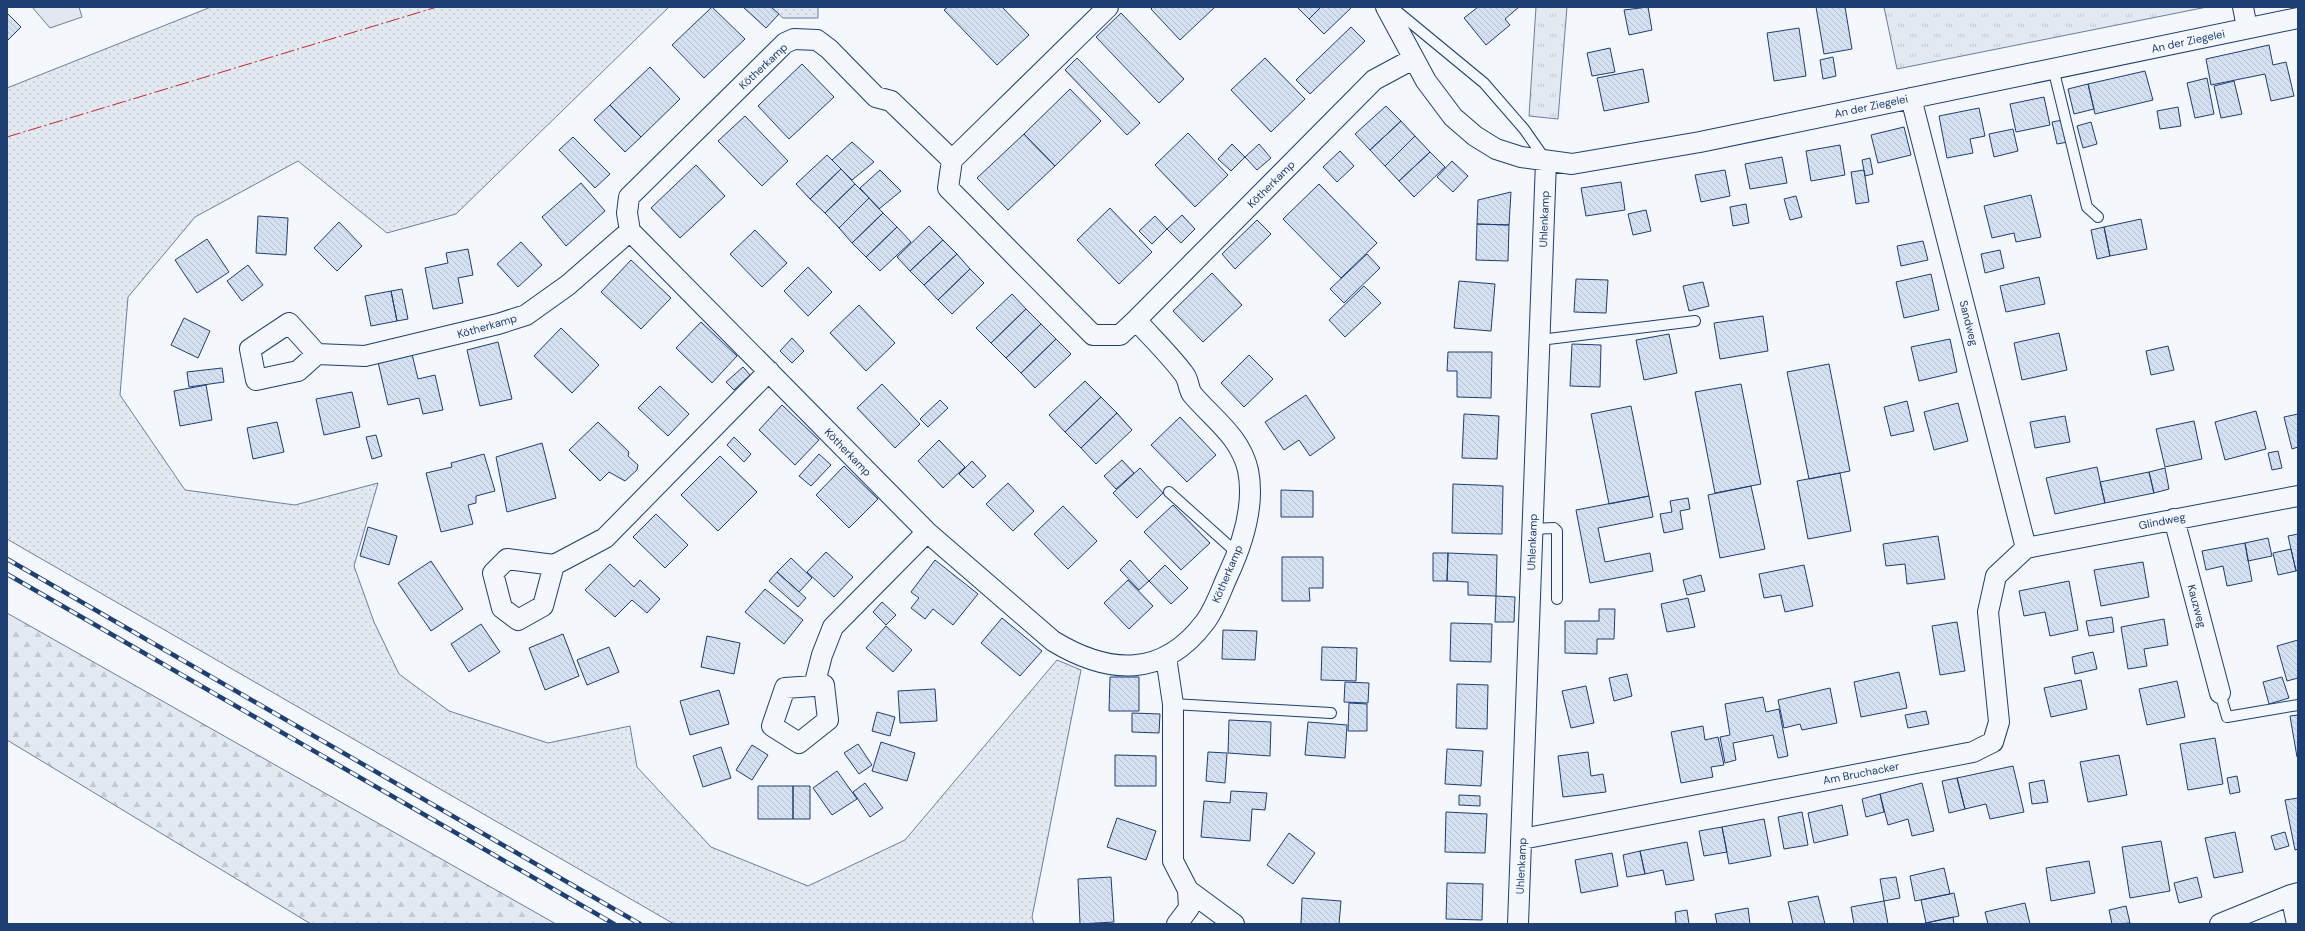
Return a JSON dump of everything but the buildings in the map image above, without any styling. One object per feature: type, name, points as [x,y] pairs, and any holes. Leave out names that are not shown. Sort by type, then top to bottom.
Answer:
[{"type":"street","points":[[952,160],[1108,7]]},
{"type":"street","name":"An der Ziegelei","points":[[1386,7],[1426,81],[1453,117],[1475,136],[1496,149],[1521,157],[1572,164],[1700,142],[2298,18]]},
{"type":"street","points":[[2243,7],[2247,28]]},
{"type":"street","name":"Kötherkamp","points":[[1136,320],[1186,375],[1191,392],[1230,433],[1241,449],[1248,470],[1250,491],[1246,522],[1237,553],[1206,621],[1187,641],[1166,657],[1147,665],[1126,666],[1073,653],[1053,641],[927,532],[769,370],[630,231],[627,213],[629,197],[785,43],[794,39],[817,40],[829,49],[876,97],[891,101],[952,160],[948,188],[1093,335],[1120,335],[1374,80],[1413,59]]},
{"type":"street","name":"Sandweg","points":[[1911,98],[2026,548]]},
{"type":"street","name":"Uhlenkamp","points":[[1518,924],[1546,161]]},
{"type":"street","name":"Kötherkamp","points":[[317,354],[365,356],[498,324],[526,315],[568,285],[630,231]]},
{"type":"street","points":[[554,565],[605,538],[769,370]]},
{"type":"street","name":"Glindweg","points":[[2026,548],[2298,496]]},
{"type":"street","name":"Kauzweg","points":[[2174,519],[2220,693]]},
{"type":"street","points":[[814,686],[822,655],[832,627],[927,532]]},
{"type":"street","name":"Am Bruchacker","points":[[1522,839],[1973,752],[1993,742],[1999,722],[1988,612],[1996,576],[2026,548]]},
{"type":"street","points":[[1166,657],[1173,704],[1173,861],[1188,890],[1189,908],[1177,924]]},
{"type":"street","points":[[1188,890],[1234,924]]},
{"type":"street","points":[[2220,924],[2295,894],[2298,924]]},
{"type":"lane","points":[[1391,7],[1484,83],[1524,129],[1546,161]]},
{"type":"lane","points":[[2053,68],[2087,207],[2098,217]]},
{"type":"lane","points":[[1540,340],[1695,321]]},
{"type":"lane","points":[[1169,492],[1237,553]]},
{"type":"lane","points":[[1532,529],[1554,528],[1557,531],[1556,598]]},
{"type":"lane","points":[[2220,693],[2227,717],[2298,705]]},
{"type":"lane","points":[[1173,704],[1331,713]]},
{"type":"green space","points":[[211,7],[669,7],[456,214],[387,233],[298,161],[195,217],[128,297],[120,395],[185,490],[295,505],[378,483],[354,566],[374,622],[399,674],[449,711],[548,743],[630,726],[637,767],[711,847],[808,886],[905,840],[1057,660],[1081,670],[1032,917],[1034,924],[674,924],[7,539],[7,88]]},
{"type":"green space","points":[[771,7],[818,7],[818,18],[783,18]]},
{"type":"green space","points":[[1536,7],[1567,7],[1558,119],[1529,116]]},
{"type":"green space","points":[[1884,7],[2207,7],[1897,69]]},
{"type":"green space","points":[[7,613],[556,924],[311,924],[7,740]]},
{"type":"shaded area","points":[[32,7],[79,7],[82,17],[50,28]]},
{"type":"railway","points":[[7,559],[640,924]]},
{"type":"railway","points":[[7,574],[614,924]]},
{"type":"power","points":[[7,137],[437,7]]}]
